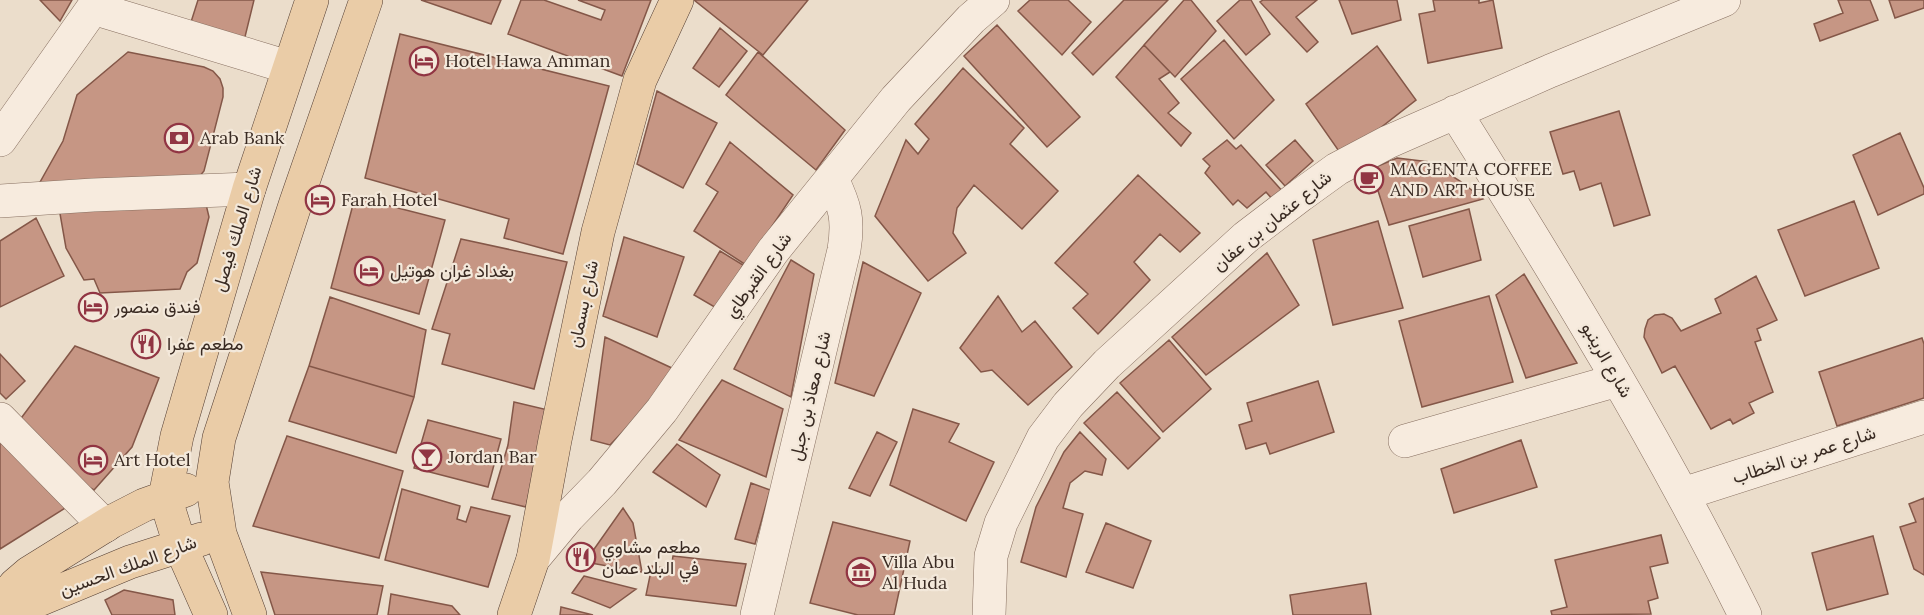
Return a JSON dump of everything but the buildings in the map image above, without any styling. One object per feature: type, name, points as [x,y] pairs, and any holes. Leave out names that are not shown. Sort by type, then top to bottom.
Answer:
[{"type":"main road","name":"شارع الملك فيصل","points":[[165,497],[177,436],[249,189],[312,0]]},
{"type":"main road","points":[[250,615],[220,534],[212,482],[219,438],[296,202],[366,0]]},
{"type":"main road","name":"شارع بسمان","points":[[514,615],[533,559],[598,232],[639,80],[677,0]]},
{"type":"main road","name":"شارع الملك الحسين","points":[[0,604],[15,585],[29,573],[105,526],[144,505],[212,482]]},
{"type":"main road","points":[[165,497],[180,544],[211,615]]},
{"type":"main road","name":"شارع الملك الحسين","points":[[0,604],[41,599],[130,562],[180,544],[220,534]]},
{"type":"street","name":"شارع القبرطاي","points":[[533,559],[662,410],[773,251],[896,99],[971,19],[993,0]]},
{"type":"street","name":"شارع عثمان بن عفان","points":[[989,615],[991,556],[1001,523],[1043,438],[1068,405],[1107,364],[1246,237],[1337,169],[1388,142],[1550,71],[1724,0]]},
{"type":"street","points":[[0,140],[95,4],[288,67]]},
{"type":"street","name":"شارع الرينبو","points":[[1455,112],[1571,298],[1683,494],[1745,615]]},
{"type":"street","name":"شارع معاذ بن جبل","points":[[758,615],[844,250],[847,227],[844,203],[832,179]]},
{"type":"street","points":[[0,201],[249,189]]},
{"type":"street","points":[[1405,441],[1618,380]]},
{"type":"street","name":"شارع عمر بن الخطاب","points":[[1683,494],[1924,417]]},
{"type":"street","points":[[0,419],[105,526]]},
{"type":"place","name":"Hotel Hawa Amman","points":[[424,61]]},
{"type":"place","name":"Arab Bank","points":[[179,138]]},
{"type":"place","name":"MAGENTA COFFEE AND ART HOUSE","points":[[1369,179]]},
{"type":"place","name":"Farah Hotel","points":[[320,200]]},
{"type":"place","name":"بغداد غران هوتيل","points":[[369,271]]},
{"type":"place","name":"فندق منصور","points":[[93,307]]},
{"type":"place","name":"مطعم عفرا","points":[[146,344]]},
{"type":"place","name":"Jordan Bar","points":[[427,457]]},
{"type":"place","name":"Art Hotel","points":[[93,460]]},
{"type":"place","name":"مطعم مشاوي في البلد عمان","points":[[581,557]]},
{"type":"place","name":"Villa Abu Al Huda","points":[[861,572]]}]
